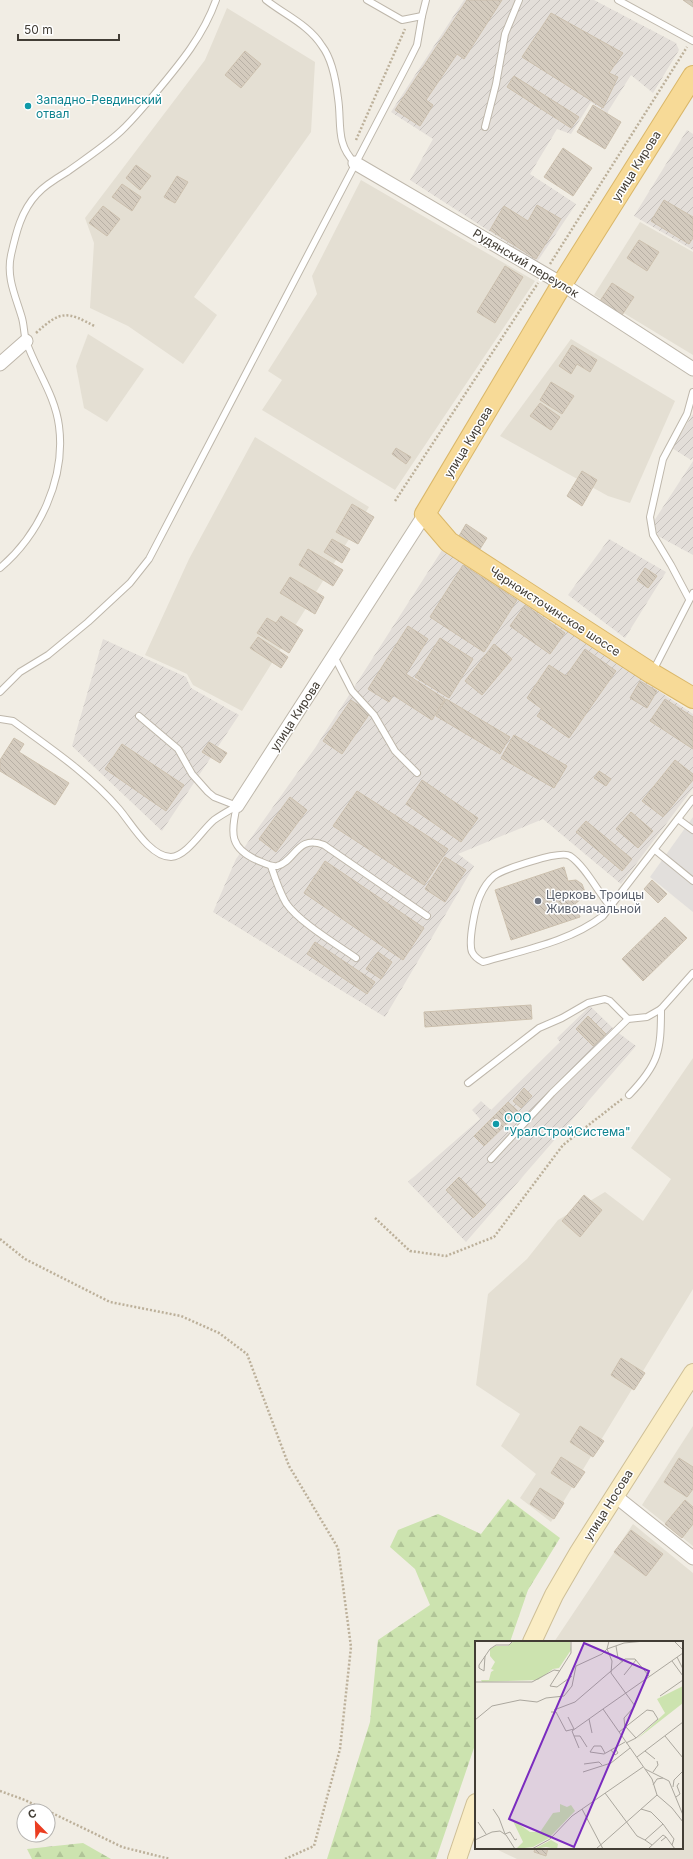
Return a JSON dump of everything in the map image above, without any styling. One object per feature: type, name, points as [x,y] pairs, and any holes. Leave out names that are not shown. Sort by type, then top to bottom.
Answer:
[{"type":"main road","name":"улица Кирова","points":[[425,514],[562,284],[693,76]]},
{"type":"main road","name":"Черноисточинское шоссе","points":[[425,514],[449,542],[651,673],[693,698]]},
{"type":"street","name":"Рудянский переулок","points":[[351,160],[562,284],[693,369]]},
{"type":"street","points":[[0,364],[26,341]]},
{"type":"street","name":"улица Кирова","points":[[237,806],[425,514]]},
{"type":"street","name":"улица Носова","points":[[532,1641],[554,1595],[614,1495],[693,1373]]},
{"type":"street","points":[[614,1495],[693,1558]]},
{"type":"street","points":[[457,1859],[475,1806]]},
{"type":"lane","points":[[0,568],[22,546],[39,521],[51,494],[57,473],[59,426],[44,379],[26,341],[22,317],[12,290],[9,263],[16,230],[26,209],[37,193],[121,132],[179,65],[206,24],[216,0]]},
{"type":"lane","points":[[266,0],[281,12],[303,25],[315,35],[324,47],[329,59],[338,98],[342,145],[351,160]]},
{"type":"lane","points":[[367,0],[402,20],[422,16]]},
{"type":"lane","points":[[0,692],[20,672],[48,655],[88,622],[130,583],[149,559],[351,160],[417,45],[426,0]]},
{"type":"lane","points":[[485,127],[496,84],[505,34],[519,0]]},
{"type":"lane","points":[[618,0],[693,41]]},
{"type":"lane","points":[[689,599],[672,565],[653,535],[650,517],[663,459],[687,414],[693,392]]},
{"type":"lane","points":[[651,673],[693,593]]},
{"type":"lane","points":[[334,655],[352,691],[374,715],[395,751],[417,773]]},
{"type":"lane","points":[[139,716],[178,749],[192,774],[208,792],[214,797],[237,806]]},
{"type":"lane","points":[[0,719],[13,721],[87,778],[119,809],[146,844],[161,855],[170,857],[176,856],[185,850],[214,821],[237,806]]},
{"type":"lane","points":[[610,906],[581,867],[569,856],[561,854],[548,856],[495,875],[483,889],[479,897],[470,943],[472,952],[476,958],[483,962],[570,936],[587,928],[603,916],[693,799]]},
{"type":"lane","points":[[237,806],[232,834],[244,854],[271,866],[276,866],[282,864],[302,846],[309,843],[318,842],[427,916]]},
{"type":"lane","points":[[678,819],[693,830]]},
{"type":"lane","points":[[654,850],[693,882]]},
{"type":"lane","points":[[271,866],[276,883],[287,903],[300,918],[356,958]]},
{"type":"lane","points":[[491,1159],[552,1094],[628,1019],[647,1017],[661,1009],[693,973]]},
{"type":"lane","points":[[468,1083],[539,1028],[562,1018],[588,1003],[606,999],[628,1019]]},
{"type":"lane","points":[[629,1094],[646,1078],[658,1052],[661,1009]]},
{"type":"path","points":[[351,160],[405,28],[412,17]]},
{"type":"path","points":[[26,341],[54,318],[74,315],[96,327]]},
{"type":"path","points":[[375,1218],[410,1250],[446,1256],[494,1237],[563,1145],[629,1094]]},
{"type":"path","points":[[0,1239],[25,1259],[110,1302],[181,1316],[219,1334],[247,1354],[289,1466],[338,1548],[351,1647],[340,1748],[314,1846],[285,1859]]},
{"type":"path","points":[[0,1792],[31,1803]]},
{"type":"path","points":[[56,1815],[122,1847],[170,1859]]},
{"type":"shaded area","points":[[464,0],[594,0],[676,43],[679,50],[653,93],[631,75],[607,113],[591,102],[571,134],[557,129],[530,174],[576,204],[537,262],[410,180],[433,139],[391,112]]},
{"type":"shaded area","points":[[227,8],[315,62],[311,132],[194,297],[217,315],[183,364],[128,326],[90,308],[94,243],[85,218],[205,60]]},
{"type":"shaded area","points":[[687,130],[693,134],[693,250],[634,216]]},
{"type":"shaded area","points":[[361,180],[535,281],[395,490],[262,410],[282,380],[268,371],[317,294],[312,276]]},
{"type":"shaded area","points":[[640,222],[693,252],[693,355],[594,295]]},
{"type":"shaded area","points":[[88,334],[144,369],[107,422],[84,408],[76,366]]},
{"type":"shaded area","points":[[571,339],[675,401],[630,503],[608,496],[500,436]]},
{"type":"shaded area","points":[[693,414],[693,457],[691,460],[672,448]]},
{"type":"shaded area","points":[[255,437],[369,507],[242,711],[193,685],[187,674],[145,655],[189,559]]},
{"type":"shaded area","points":[[693,461],[693,555],[658,536],[654,521]]},
{"type":"shaded area","points":[[609,539],[666,572],[625,638],[568,595]]},
{"type":"shaded area","points":[[444,547],[693,714],[693,788],[621,884],[543,819],[458,854],[474,866],[385,1017],[213,912],[236,859],[315,748]]},
{"type":"shaded area","points":[[103,639],[186,677],[191,688],[239,715],[162,831],[72,746]]},
{"type":"shaded area","points":[[693,817],[693,912],[650,877]]},
{"type":"shaded area","points":[[590,1006],[616,1031],[636,1046],[466,1242],[408,1182],[480,1119],[472,1110],[481,1101],[491,1110],[560,1042],[557,1038]]},
{"type":"shaded area","points":[[693,1058],[693,1289],[551,1522],[520,1498],[536,1474],[501,1446],[520,1414],[476,1385],[488,1294],[527,1259],[558,1220],[605,1192],[643,1221],[671,1179],[631,1148]]},
{"type":"shaded area","points":[[693,1426],[693,1546],[642,1505]]},
{"type":"shaded area","points":[[633,1524],[693,1573],[693,1859],[517,1859],[496,1849],[683,1849],[683,1641],[555,1641]]},
{"type":"green space","points":[[508,1499],[560,1538],[528,1590],[510,1641],[475,1641],[475,1745],[436,1859],[327,1859],[370,1722],[378,1640],[430,1605],[415,1569],[390,1547],[398,1530],[438,1514],[481,1534]]},
{"type":"green space","points":[[83,1843],[111,1859],[32,1859],[27,1849]]},
{"type":"building","points":[[467,0],[502,0],[464,59],[457,54],[426,100],[433,105],[420,126],[395,110]]},
{"type":"building","points":[[683,0],[693,0],[693,7]]},
{"type":"building","points":[[551,13],[623,53],[609,73],[618,77],[603,108],[522,57]]},
{"type":"building","points":[[245,51],[261,64],[241,88],[225,75]]},
{"type":"building","points":[[514,76],[579,117],[571,128],[507,87]]},
{"type":"building","points":[[593,105],[621,122],[605,149],[577,132]]},
{"type":"building","points":[[563,148],[592,168],[573,196],[544,177]]},
{"type":"building","points":[[136,165],[151,176],[140,190],[126,178]]},
{"type":"building","points":[[177,176],[188,182],[175,203],[164,197]]},
{"type":"building","points":[[122,184],[141,197],[132,211],[112,197]]},
{"type":"building","points":[[664,200],[693,217],[693,238],[689,244],[651,221]]},
{"type":"building","points":[[537,205],[561,219],[536,259],[490,230],[504,206],[528,221]]},
{"type":"building","points":[[103,206],[120,219],[107,236],[89,223]]},
{"type":"building","points":[[639,240],[659,252],[647,271],[627,258]]},
{"type":"building","points":[[505,266],[523,277],[495,323],[477,312]]},
{"type":"building","points":[[612,283],[634,297],[622,315],[600,301]]},
{"type":"building","points":[[572,345],[597,360],[590,372],[577,364],[571,374],[559,366]]},
{"type":"building","points":[[551,382],[574,396],[562,414],[540,400]]},
{"type":"building","points":[[540,403],[560,417],[551,430],[530,416]]},
{"type":"building","points":[[396,448],[411,457],[406,464],[392,454]]},
{"type":"building","points":[[582,471],[597,480],[582,506],[567,496]]},
{"type":"building","points":[[352,504],[374,517],[358,544],[336,532]]},
{"type":"building","points":[[466,524],[487,538],[480,549],[459,536]]},
{"type":"building","points":[[332,539],[350,549],[342,563],[324,552]]},
{"type":"building","points":[[308,549],[343,570],[333,586],[299,565]]},
{"type":"building","points":[[463,565],[517,600],[484,652],[430,617]]},
{"type":"building","points":[[645,568],[657,576],[648,588],[637,580]]},
{"type":"building","points":[[290,577],[324,597],[315,614],[280,593]]},
{"type":"building","points":[[525,605],[565,633],[550,654],[510,626]]},
{"type":"building","points":[[281,616],[303,630],[289,653],[257,633],[267,618],[276,623]]},
{"type":"building","points":[[408,626],[428,639],[406,674],[445,699],[432,720],[393,695],[389,702],[368,689]]},
{"type":"building","points":[[258,637],[288,657],[281,668],[250,648]]},
{"type":"building","points":[[440,638],[473,659],[449,698],[415,677]]},
{"type":"building","points":[[494,644],[512,659],[482,695],[465,681]]},
{"type":"building","points":[[585,649],[616,671],[569,738],[537,716],[542,709],[527,698],[549,665],[566,676]]},
{"type":"building","points":[[640,681],[657,691],[647,708],[630,698]]},
{"type":"building","points":[[446,699],[510,737],[500,754],[436,716]]},
{"type":"building","points":[[665,699],[693,717],[693,749],[650,721]]},
{"type":"building","points":[[351,700],[370,713],[342,754],[323,741]]},
{"type":"building","points":[[514,735],[567,766],[554,788],[501,758]]},
{"type":"building","points":[[14,738],[24,744],[19,752],[69,783],[55,805],[0,771],[0,760]]},
{"type":"building","points":[[209,742],[227,753],[220,763],[202,752]]},
{"type":"building","points":[[122,744],[184,785],[166,811],[105,769]]},
{"type":"building","points":[[675,760],[693,774],[693,780],[663,817],[642,801]]},
{"type":"building","points":[[599,771],[611,779],[606,786],[594,778]]},
{"type":"building","points":[[422,780],[478,818],[461,842],[406,804]]},
{"type":"building","points":[[357,791],[448,849],[424,885],[333,826]]},
{"type":"building","points":[[290,797],[307,810],[276,852],[259,839]]},
{"type":"building","points":[[631,812],[653,831],[638,848],[616,829]]},
{"type":"building","points":[[586,821],[632,859],[622,871],[576,832]]},
{"type":"building","points":[[445,857],[466,870],[445,902],[425,889]]},
{"type":"building","points":[[325,861],[424,928],[403,960],[304,893]]},
{"type":"building","name":"Церковь Троицы Живоначальной","points":[[564,867],[568,881],[576,880],[582,884],[585,892],[582,898],[575,904],[580,917],[511,940],[495,890]]},
{"type":"building","points":[[652,880],[667,894],[658,903],[644,889]]},
{"type":"building","points":[[665,917],[687,938],[643,981],[622,959]]},
{"type":"building","points":[[315,942],[375,982],[367,994],[307,954]]},
{"type":"building","points":[[378,952],[392,962],[381,979],[366,969]]},
{"type":"building","points":[[531,1005],[532,1019],[425,1027],[424,1012]]},
{"type":"building","points":[[588,1016],[606,1034],[593,1046],[576,1029]]},
{"type":"building","points":[[524,1088],[532,1096],[521,1108],[513,1101]]},
{"type":"building","name":"ООО \"УралСтройСистема\"","points":[[508,1102],[519,1112],[484,1146],[474,1136]]},
{"type":"building","points":[[459,1177],[486,1205],[473,1218],[446,1190]]},
{"type":"building","points":[[584,1195],[602,1210],[580,1237],[562,1221]]},
{"type":"building","points":[[621,1358],[645,1373],[634,1390],[611,1375]]},
{"type":"building","points":[[580,1426],[604,1441],[593,1457],[570,1442]]},
{"type":"building","points":[[561,1457],[585,1472],[574,1488],[551,1473]]},
{"type":"building","points":[[679,1458],[693,1467],[693,1489],[687,1497],[664,1482]]},
{"type":"building","points":[[540,1488],[564,1503],[554,1519],[530,1504]]},
{"type":"building","points":[[685,1500],[693,1507],[693,1524],[682,1538],[665,1524]]},
{"type":"building","points":[[631,1530],[663,1554],[646,1576],[614,1552]]},
{"type":"building","points":[[535,1849],[548,1849],[546,1856],[534,1852]]},
{"type":"place","name":"Западно-Ревдинский отвал","points":[[28,106]]},
{"type":"place","name":"Церковь Троицы Живоначальной","points":[[538,901]]},
{"type":"place","name":"ООО \"УралСтройСистема\"","points":[[496,1124]]}]
